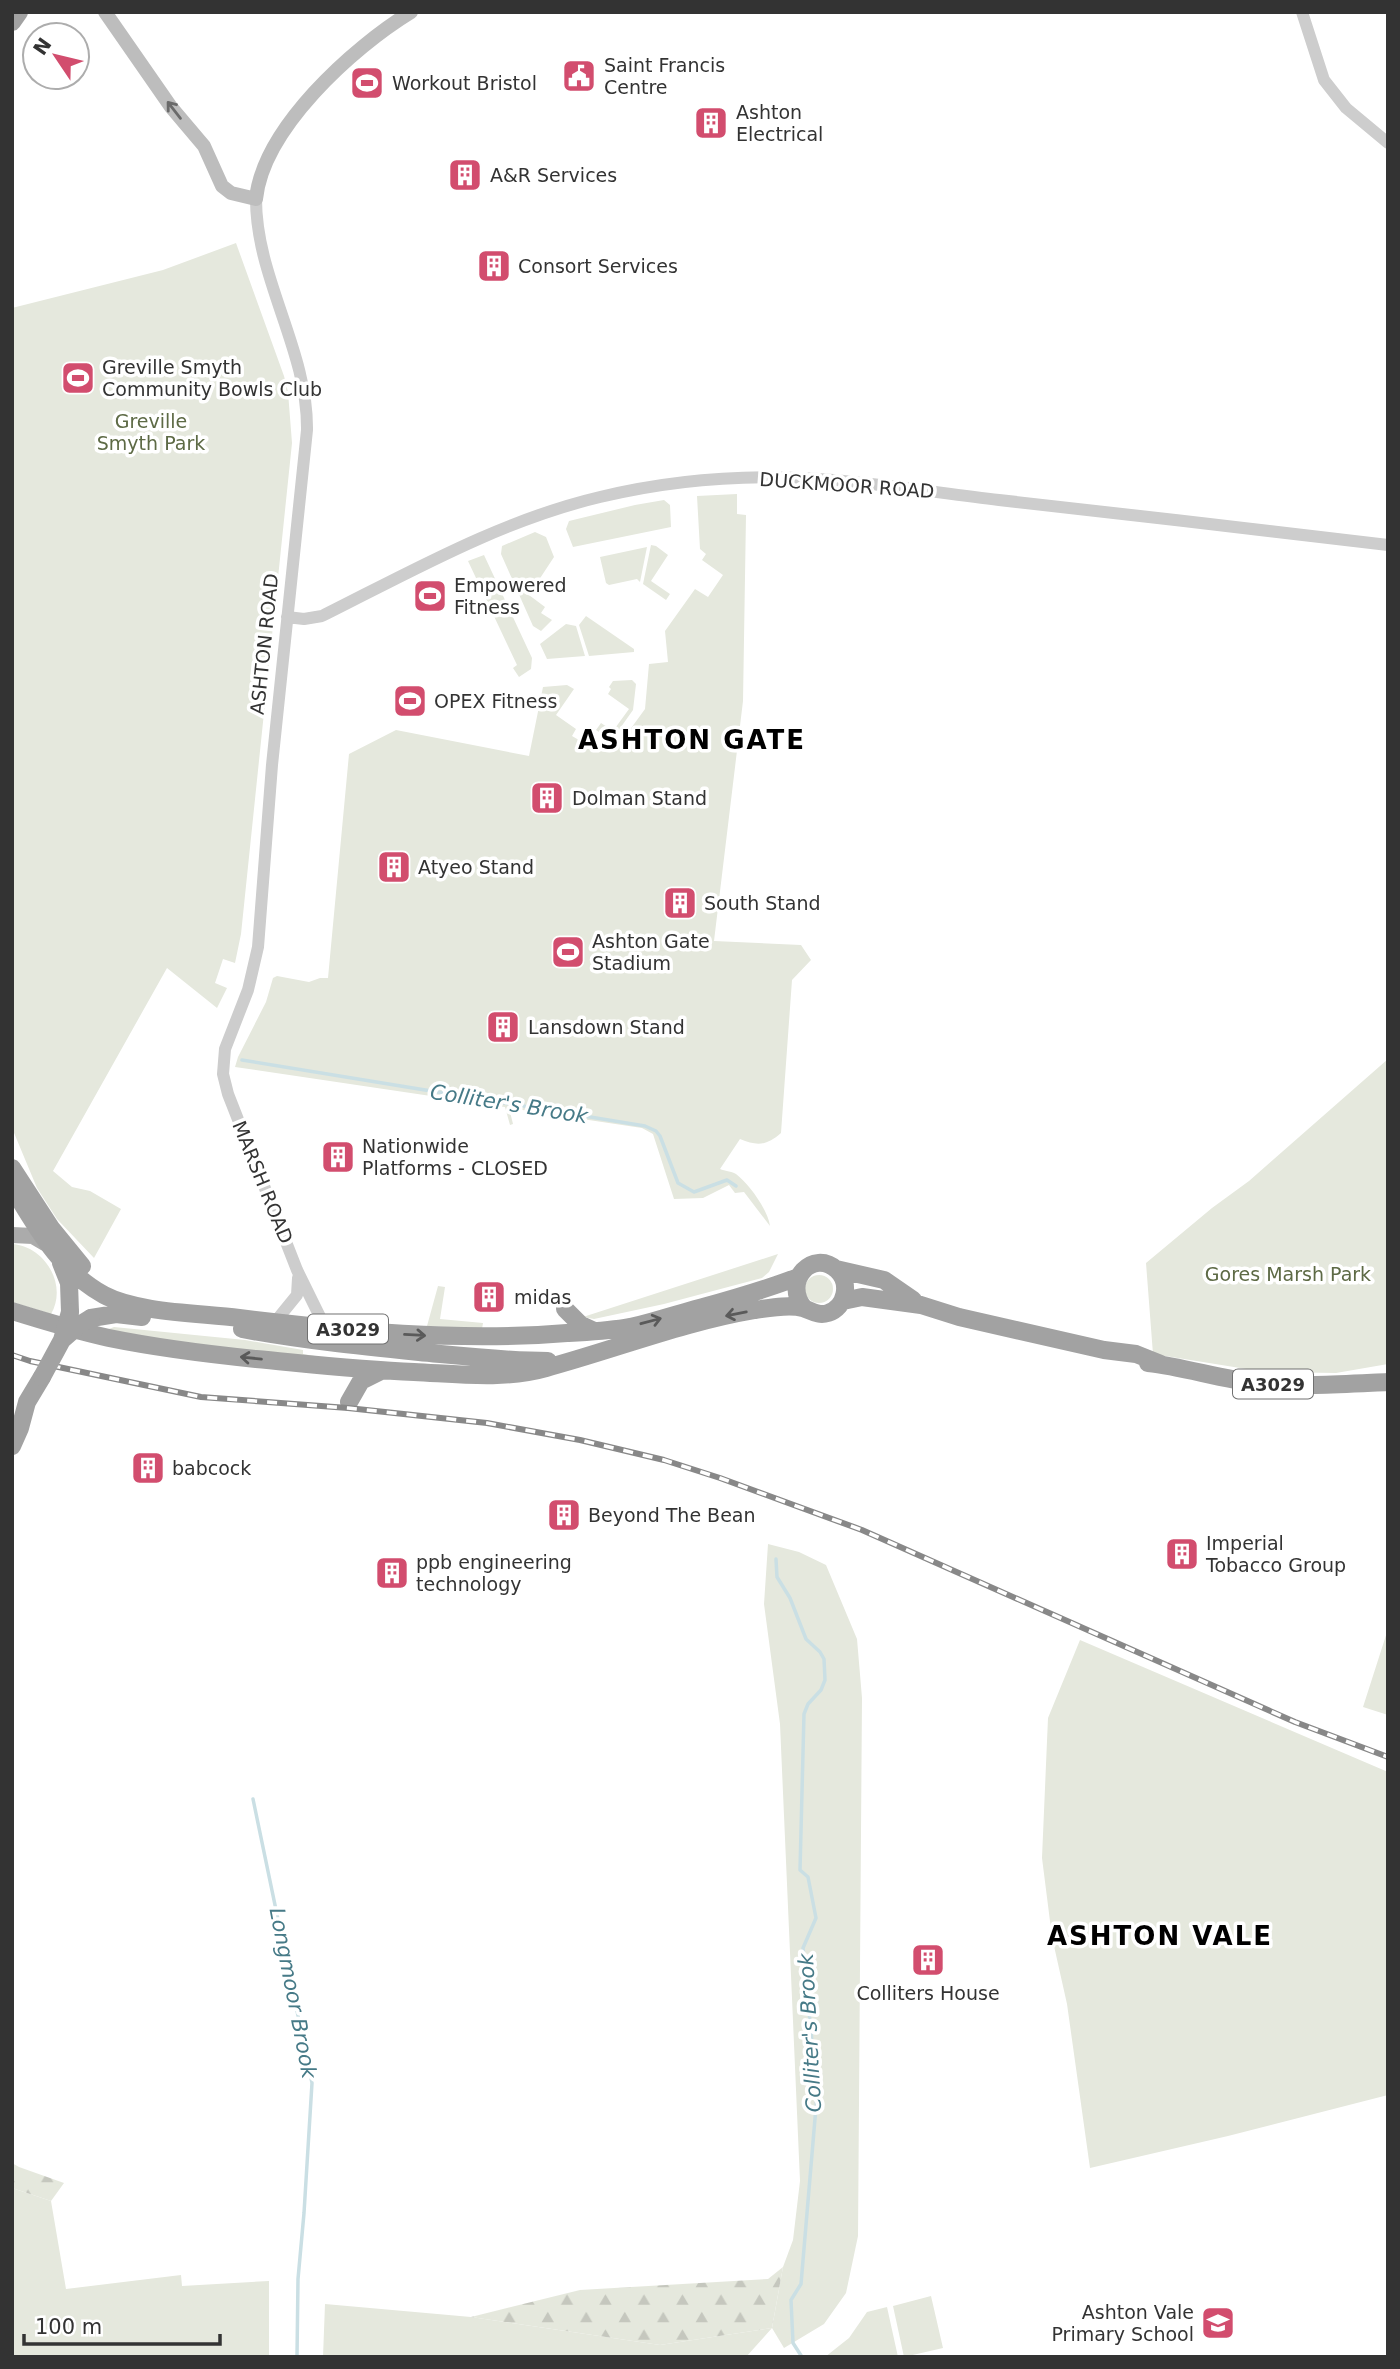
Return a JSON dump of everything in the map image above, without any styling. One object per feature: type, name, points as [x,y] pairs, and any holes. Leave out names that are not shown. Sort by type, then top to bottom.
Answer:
[{"type":"highway","points":[[12,22],[19,12]]},
{"type":"highway","points":[[12,1168],[71,1254],[128,1304]]},
{"type":"highway","name":"A3029","points":[[12,1187],[45,1242],[60,1260],[100,1293],[128,1304],[326,1327],[459,1337],[533,1336],[626,1328],[755,1294],[798,1277],[808,1267],[823,1264],[884,1280],[921,1305]]},
{"type":"highway","name":"A3029","points":[[12,1446],[27,1402],[62,1340],[70,1312],[69,1283],[60,1260]]},
{"type":"highway","points":[[836,1269],[845,1284],[843,1301]]},
{"type":"highway","points":[[798,1277],[795,1293],[804,1308]]},
{"type":"highway","name":"A3029","points":[[12,1311],[107,1338],[168,1348],[381,1371],[502,1375],[526,1373],[714,1318],[757,1309],[804,1308],[818,1314],[828,1313],[843,1301],[862,1297],[921,1305],[959,1317],[1104,1350],[1136,1354],[1160,1364],[1227,1379],[1294,1385],[1388,1382]]},
{"type":"highway","points":[[565,1309],[581,1325],[594,1331]]},
{"type":"highway","name":"A3029","points":[[62,1340],[91,1318],[116,1314],[345,1345],[482,1358],[569,1361]]},
{"type":"highway","points":[[570,1333],[589,1347],[607,1351]]},
{"type":"highway","points":[[349,1402],[361,1381],[381,1371]]},
{"type":"main road","points":[[105,12],[171,107],[204,146],[222,186],[231,193],[256,200],[258,181],[266,160],[303,106],[355,53],[411,12]]},
{"type":"main road","points":[[12,1235],[33,1236],[45,1242]]},
{"type":"main road","name":"A3029","points":[[12,1426],[27,1402]]},
{"type":"street","points":[[1302,12],[1324,80],[1346,108],[1388,143]]},
{"type":"street","name":"ASHTON ROAD","points":[[228,1094],[223,1074],[225,1049],[248,990],[257,947],[272,765],[307,416],[298,366],[258,231],[256,200]]},
{"type":"street","name":"DUCKMOOR ROAD","points":[[288,617],[304,619],[322,616],[454,550],[559,508],[634,490],[707,480],[798,478],[888,485],[1388,545]]},
{"type":"street","name":"MARSH ROAD","points":[[228,1094],[297,1270],[326,1327]]},
{"type":"street","points":[[275,1322],[299,1291],[297,1270]]},
{"type":"green space","name":"Greville Smyth Park","points":[[236,243],[284,376],[292,443],[241,934],[235,963],[223,959],[215,983],[227,988],[217,1008],[167,968],[53,1171],[72,1187],[90,1191],[121,1209],[94,1258],[57,1219],[37,1188],[12,1128],[12,308],[163,270]]},
{"type":"green space","name":"Ashton Gate Stadium","points":[[737,494],[737,514],[746,515],[743,701],[714,941],[801,945],[811,960],[792,980],[781,1133],[761,1144],[740,1139],[720,1169],[736,1174],[747,1184],[762,1205],[770,1226],[744,1192],[735,1193],[729,1185],[703,1198],[674,1199],[653,1134],[642,1128],[509,1108],[513,1124],[510,1125],[505,1107],[235,1067],[266,1002],[273,978],[277,976],[309,982],[328,978],[349,754],[396,730],[529,756],[543,687],[567,685],[574,689],[556,715],[576,729],[572,736],[584,743],[611,745],[621,742],[645,709],[649,664],[668,662],[665,631],[695,589],[708,597],[723,575],[702,560],[706,554],[700,549],[697,496]]},
{"type":"green space","points":[[664,500],[670,505],[671,527],[573,547],[566,529],[569,521]]},
{"type":"green space","points":[[535,532],[546,537],[554,557],[529,595],[545,607],[541,613],[552,620],[541,631],[533,626],[501,554],[502,546]]},
{"type":"green space","points":[[651,545],[668,555],[651,581],[670,594],[666,600],[643,584]]},
{"type":"green space","points":[[647,547],[640,582],[637,579],[609,585],[606,583],[600,557]]},
{"type":"green space","points":[[484,555],[532,658],[531,669],[519,677],[513,668],[517,665],[468,561]]},
{"type":"green space","points":[[586,616],[634,649],[634,652],[589,656],[579,625]]},
{"type":"green space","points":[[566,624],[576,626],[585,656],[547,659],[540,644]]},
{"type":"green space","points":[[632,680],[636,684],[633,710],[616,734],[605,736],[596,730],[601,723],[613,731],[629,709],[608,694],[611,689],[609,687],[613,681]]},
{"type":"green space","name":"Gores Marsh Park","points":[[1388,1059],[1388,1364],[1336,1373],[1265,1372],[1153,1354],[1146,1263],[1249,1181]]},
{"type":"green space","points":[[12,1244],[24,1246],[34,1252],[50,1269],[57,1291],[51,1314],[12,1302]]},
{"type":"green space","points":[[778,1254],[769,1272],[762,1278],[664,1304],[594,1319],[583,1317]]},
{"type":"green space","points":[[819,1275],[829,1279],[833,1289],[829,1299],[819,1303],[809,1299],[805,1289],[809,1279]]},
{"type":"green space","points":[[438,1286],[445,1287],[440,1319],[483,1323],[482,1329],[427,1326]]},
{"type":"green space","points":[[114,1327],[245,1340],[303,1350],[303,1354],[315,1356],[315,1359],[209,1349],[106,1330]]},
{"type":"green space","points":[[768,1544],[799,1552],[826,1565],[857,1639],[862,1698],[858,2236],[846,2293],[824,2324],[784,2348],[772,2328],[783,2267],[793,2240],[800,2181],[780,1724],[764,1604]]},
{"type":"green space","points":[[1388,1629],[1388,1715],[1363,1707]]},
{"type":"green space","points":[[1080,1640],[1388,1772],[1388,2095],[1090,2168],[1067,2004],[1052,1937],[1042,1858],[1048,1718]]},
{"type":"green space","points":[[12,2163],[64,2183],[51,2201],[12,2188]]},
{"type":"green space","points":[[12,2188],[51,2201],[66,2289],[181,2275],[182,2286],[269,2281],[269,2357],[12,2357]]},
{"type":"green space","points":[[783,2267],[772,2328],[660,2345],[471,2317],[580,2290],[768,2279]]},
{"type":"green space","points":[[931,2296],[943,2348],[904,2357],[893,2306]]},
{"type":"green space","points":[[325,2304],[471,2317],[660,2345],[772,2328],[746,2357],[323,2357]]},
{"type":"green space","points":[[887,2307],[898,2357],[825,2357],[849,2338],[867,2312]]},
{"type":"waterway","name":"Colliter's Brook","points":[[242,1060],[645,1126],[660,1136],[678,1183],[694,1192],[727,1180],[736,1186]]},
{"type":"waterway","name":"Colliter's Brook","points":[[776,1559],[777,1577],[790,1598],[806,1639],[824,1659],[825,1680],[804,1714],[800,1870],[808,1877],[816,1918],[803,1948],[817,2095],[801,2284],[791,2300],[793,2343],[802,2357]]},
{"type":"waterway","name":"Longmoor Brook","points":[[253,1799],[312,2083],[298,2279],[297,2357]]},
{"type":"railway","points":[[12,1355],[201,1397],[348,1408],[487,1423],[580,1440],[664,1460],[862,1530],[1295,1722],[1388,1757]]},
{"type":"place","name":"Saint Francis Centre","points":[[579,76]]},
{"type":"place","name":"Workout Bristol","points":[[367,83]]},
{"type":"place","name":"Ashton Electrical","points":[[711,123]]},
{"type":"place","name":"A&R Services","points":[[465,175]]},
{"type":"place","name":"Consort Services","points":[[494,266]]},
{"type":"place","name":"Greville Smyth Community Bowls Club","points":[[78,378]]},
{"type":"place","name":"Empowered Fitness","points":[[430,596]]},
{"type":"place","name":"OPEX Fitness","points":[[410,701]]},
{"type":"place","name":"Dolman Stand","points":[[547,798]]},
{"type":"place","name":"Atyeo Stand","points":[[394,867]]},
{"type":"place","name":"South Stand","points":[[680,903]]},
{"type":"place","name":"Ashton Gate Stadium","points":[[568,952]]},
{"type":"place","name":"Lansdown Stand","points":[[503,1027]]},
{"type":"place","name":"Nationwide Platforms - CLOSED","points":[[338,1157]]},
{"type":"place","name":"midas","points":[[489,1297]]},
{"type":"place","name":"babcock","points":[[148,1468]]},
{"type":"place","name":"Beyond The Bean","points":[[564,1515]]},
{"type":"place","name":"Imperial Tobacco Group","points":[[1182,1554]]},
{"type":"place","name":"ppb engineering technology","points":[[392,1573]]},
{"type":"place","name":"Colliters House","points":[[928,1960]]},
{"type":"place","name":"Ashton Vale Primary School","points":[[1218,2323]]},
{"type":"district","name":"ASHTON GATE","points":[[692,740]]},
{"type":"district","name":"ASHTON VALE","points":[[1160,1936]]}]
